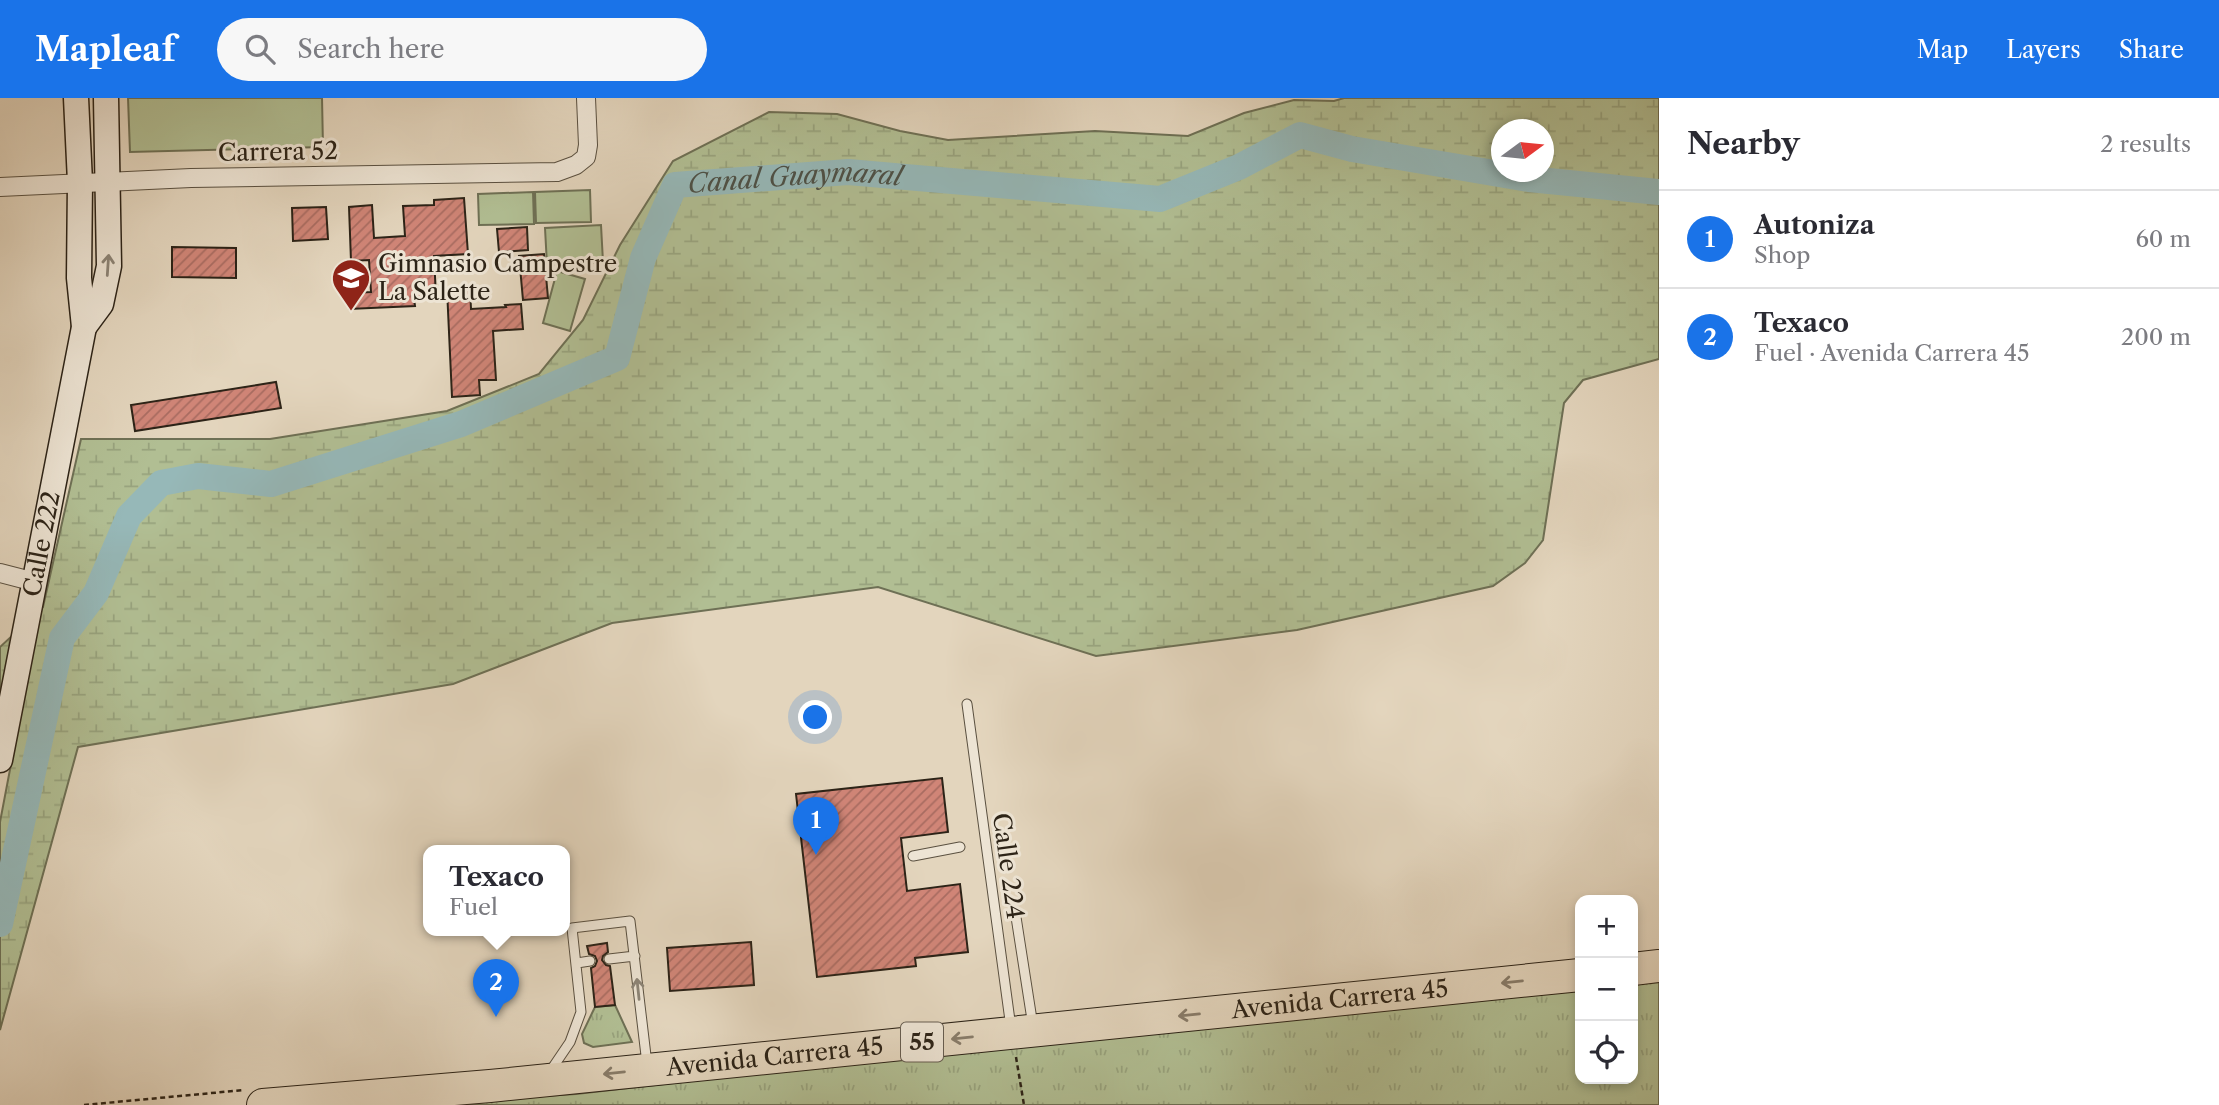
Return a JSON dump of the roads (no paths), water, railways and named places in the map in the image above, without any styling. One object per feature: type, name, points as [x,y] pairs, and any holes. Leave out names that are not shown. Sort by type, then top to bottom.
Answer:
[{"type":"highway","points":[[1638,968],[1659,966]]},
{"type":"highway","name":"Avenida Carrera 45","points":[[263,1105],[648,1070],[1575,976]]},
{"type":"street","name":"Calle 222","points":[[0,760],[84,327],[79,278],[80,182],[76,98]]},
{"type":"street","name":"Calle 222","points":[[84,327],[101,304],[109,266],[106,98]]},
{"type":"street","name":"Carrera 52","points":[[0,187],[108,181],[556,172],[576,165],[586,158],[586,98]]},
{"type":"street","points":[[0,573],[35,582]]},
{"type":"lane","name":"Calle 224","points":[[967,704],[1023,1032]]},
{"type":"lane","points":[[913,856],[961,848]]},
{"type":"lane","points":[[1016,918],[1023,1032]]},
{"type":"lane","points":[[544,1080],[570,1042],[579,1021],[581,1003],[572,928],[630,921],[648,1070]]},
{"type":"lane","points":[[609,959],[635,956]]},
{"type":"lane","points":[[577,963],[590,961]]},
{"type":"waterway","name":"Canal Guaymaral","points":[[0,924],[62,638],[96,593],[129,516],[161,483],[198,476],[271,484],[461,424],[617,358],[643,258],[675,185],[848,172],[1160,199],[1239,167],[1300,135],[1352,149],[1529,179],[1659,192]]},
{"type":"place","name":"Gimnasio Campestre La Salette","points":[[351,312]]},
{"type":"place","name":"Autoniza","points":[[816,855]]},
{"type":"place","name":"Texaco","points":[[496,1017]]}]
